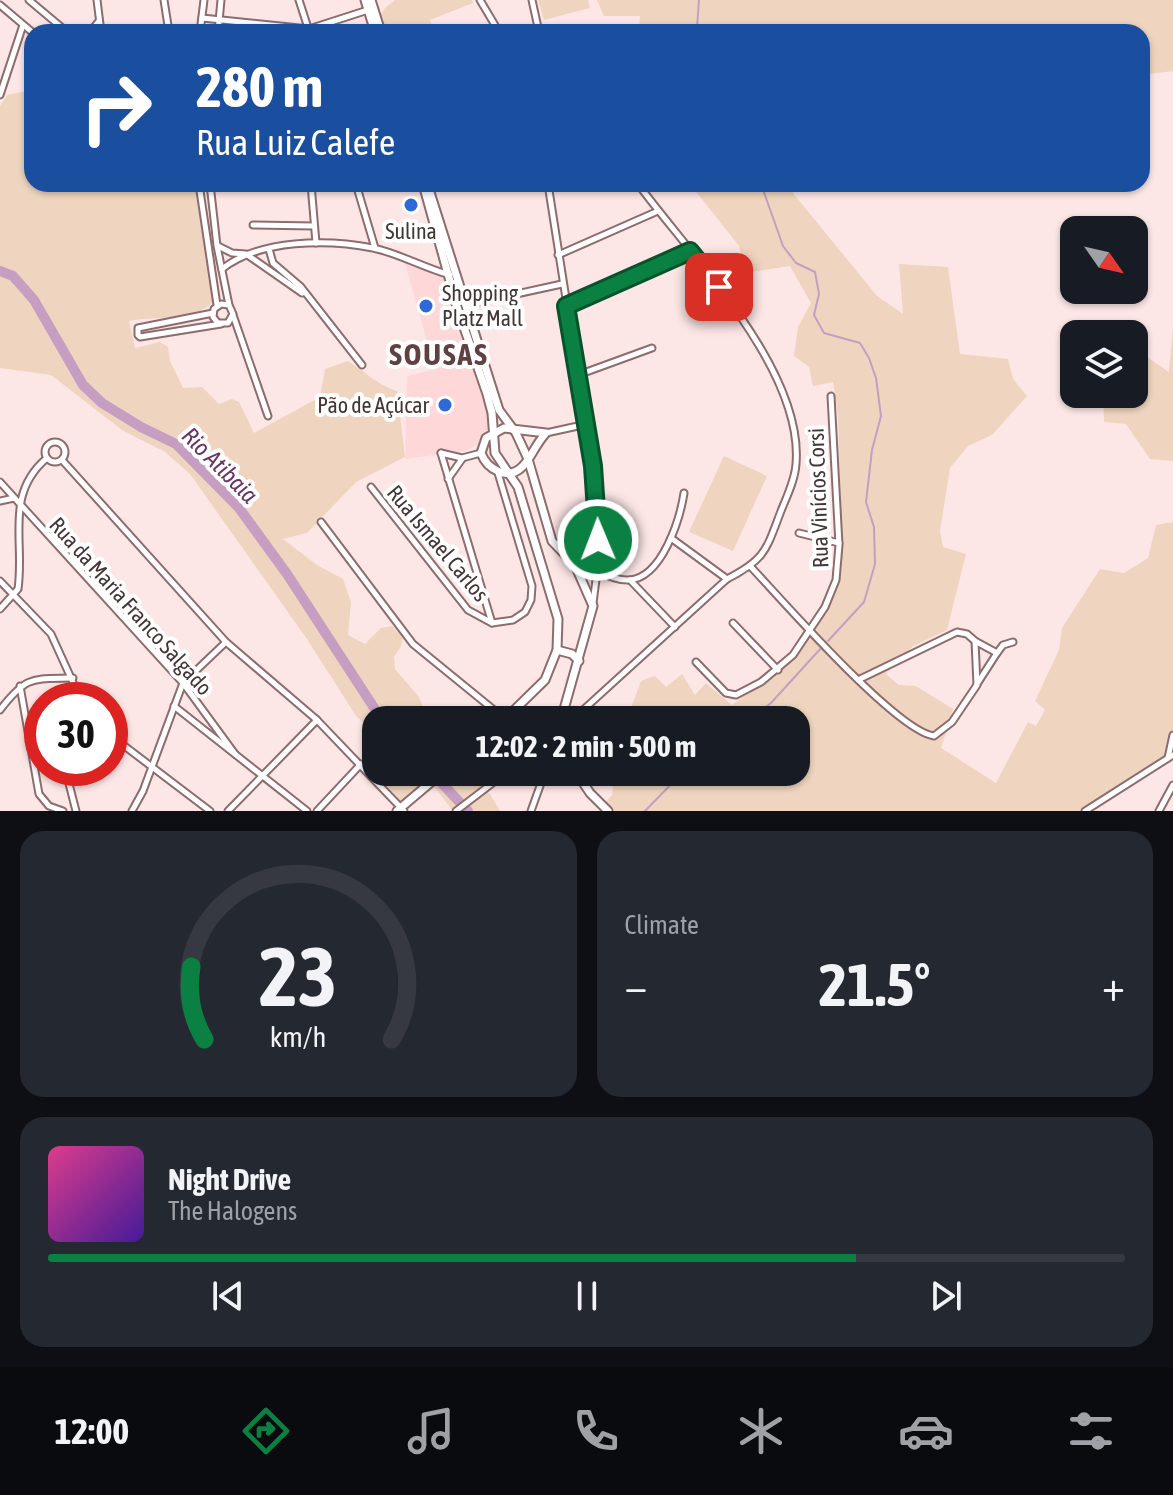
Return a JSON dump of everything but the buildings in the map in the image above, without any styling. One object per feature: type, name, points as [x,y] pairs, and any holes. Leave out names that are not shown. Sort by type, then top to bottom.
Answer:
[{"type":"main road","points":[[365,0],[372,24]]},
{"type":"main road","points":[[371,0],[378,24]]},
{"type":"main road","points":[[427,192],[459,313],[487,394],[495,453],[518,487],[558,619],[557,650],[545,680],[519,706]]},
{"type":"main road","points":[[428,192],[499,410],[520,439],[552,541],[575,565],[593,606],[566,706]]},
{"type":"main road","points":[[511,428],[546,433],[518,470],[498,473],[488,466],[481,453],[486,438],[493,433],[511,428]]},
{"type":"main road","points":[[557,650],[572,654],[579,661]]},
{"type":"main road","points":[[401,810],[427,786]]},
{"type":"main road","points":[[585,786],[608,811]]},
{"type":"street","points":[[29,0],[58,24]]},
{"type":"street","points":[[97,0],[100,24]]},
{"type":"street","points":[[164,0],[168,24]]},
{"type":"street","points":[[201,24],[204,0]]},
{"type":"street","points":[[219,24],[221,0]]},
{"type":"street","points":[[299,0],[307,24]]},
{"type":"street","points":[[480,0],[494,24]]},
{"type":"street","points":[[532,0],[537,24]]},
{"type":"street","points":[[0,5],[23,25],[0,95]]},
{"type":"street","points":[[329,24],[368,10]]},
{"type":"street","points":[[202,18],[256,24]]},
{"type":"street","points":[[97,24],[100,20]]},
{"type":"street","points":[[200,192],[217,306],[213,313],[215,320],[233,329],[242,342]]},
{"type":"street","points":[[211,192],[217,246],[229,305],[268,416]]},
{"type":"street","points":[[312,192],[316,243]]},
{"type":"street","points":[[358,192],[375,248]]},
{"type":"street","points":[[549,192],[597,496],[597,572],[593,606]]},
{"type":"street","points":[[588,706],[727,579],[751,567],[765,550],[797,463],[793,418],[784,392],[751,334],[703,264],[644,192]]},
{"type":"street","points":[[558,255],[658,211]]},
{"type":"street","points":[[253,225],[314,226]]},
{"type":"street","points":[[217,246],[232,253],[246,254],[293,244],[375,248],[450,275]]},
{"type":"street","points":[[269,249],[273,263],[321,310],[362,365]]},
{"type":"street","points":[[566,306],[690,251]]},
{"type":"street","points":[[222,269],[246,254]]},
{"type":"street","points":[[246,254],[305,294]]},
{"type":"street","points":[[430,270],[444,256]]},
{"type":"street","points":[[466,305],[562,284]]},
{"type":"street","points":[[217,306],[229,305]]},
{"type":"street","points":[[213,313],[138,328],[138,335],[228,323],[233,314]]},
{"type":"street","points":[[578,375],[652,348]]},
{"type":"street","name":"Rua Vinícios Corsi","points":[[696,662],[730,695],[736,695],[778,670],[793,655],[825,607],[836,580],[839,543],[831,396]]},
{"type":"street","points":[[546,433],[588,424]]},
{"type":"street","points":[[47,458],[46,446],[55,441],[62,443],[66,449],[62,460]]},
{"type":"street","points":[[481,453],[462,458],[441,453],[492,623]]},
{"type":"street","points":[[47,458],[53,462],[62,460]]},
{"type":"street","points":[[0,609],[18,589],[17,501],[29,475],[47,458]]},
{"type":"street","points":[[448,479],[462,458]]},
{"type":"street","points":[[62,460],[226,642],[317,720],[401,810]]},
{"type":"street","name":"Rua Ismael Carlos","points":[[371,487],[468,610],[492,623],[513,620],[525,612],[531,600],[532,586],[498,473]]},
{"type":"street","name":"Rua da Maria Franco Salgado","points":[[0,482],[183,683],[235,754]]},
{"type":"street","points":[[575,565],[603,576],[630,580],[648,572],[657,563],[671,538],[684,493]]},
{"type":"street","points":[[0,501],[17,501]]},
{"type":"street","points":[[321,522],[413,644],[488,706]]},
{"type":"street","points":[[799,533],[839,543]]},
{"type":"street","points":[[671,538],[727,579]]},
{"type":"street","points":[[751,567],[858,680],[923,735],[934,736],[952,722],[1003,645],[1013,642]]},
{"type":"street","points":[[630,580],[675,627]]},
{"type":"street","points":[[0,581],[51,634],[74,682]]},
{"type":"street","points":[[733,623],[778,670]]},
{"type":"street","points":[[858,680],[957,632],[967,634],[997,653]]},
{"type":"street","points":[[975,641],[977,685]]},
{"type":"street","points":[[132,811],[183,683],[226,642]]},
{"type":"street","points":[[0,710],[20,686],[44,678],[73,678]]},
{"type":"street","points":[[20,686],[39,794],[49,806],[63,811]]},
{"type":"street","points":[[174,706],[307,811]]},
{"type":"street","points":[[228,811],[317,720]]},
{"type":"street","points":[[1085,811],[1170,757],[1173,739]]},
{"type":"street","points":[[128,749],[210,811]]},
{"type":"street","points":[[317,811],[361,764]]},
{"type":"street","points":[[1159,811],[1173,785]]},
{"type":"street","points":[[70,786],[76,811]]},
{"type":"street","points":[[456,811],[489,786]]},
{"type":"street","points":[[531,811],[540,786]]},
{"type":"street","points":[[323,805],[330,811]]},
{"type":"shaded area","points":[[395,0],[472,0],[473,3],[430,20],[431,24],[382,24],[380,16]]},
{"type":"shaded area","points":[[538,0],[588,0],[590,8],[544,20]]},
{"type":"shaded area","points":[[597,0],[1173,0],[1173,71],[1150,74],[1150,24],[640,24],[640,16],[604,16]]},
{"type":"shaded area","points":[[24,92],[24,192],[195,192],[213,302],[195,313],[129,321],[135,348],[160,342],[168,347],[170,361],[183,388],[202,387],[219,404],[232,399],[239,402],[254,433],[320,397],[325,369],[348,361],[377,382],[397,391],[405,457],[356,482],[307,533],[283,539],[317,565],[343,579],[351,602],[348,635],[365,644],[381,628],[392,626],[403,637],[394,657],[395,669],[419,697],[423,706],[362,706],[362,722],[190,474],[165,452],[122,430],[51,375],[0,368],[0,106],[7,95]]},
{"type":"shaded area","points":[[696,192],[793,192],[877,296],[903,314],[899,264],[948,267],[960,354],[1008,359],[1013,379],[1027,396],[992,435],[968,446],[950,468],[940,531],[943,547],[966,554],[947,630],[913,646],[886,674],[899,685],[916,686],[953,709],[941,748],[996,783],[1028,722],[1036,726],[1045,710],[1035,701],[1059,650],[1062,628],[1100,569],[1124,573],[1148,558],[1156,525],[1173,522],[1173,735],[1168,759],[1087,811],[611,811],[605,803],[612,795],[613,786],[810,786],[810,706],[632,706],[641,681],[655,676],[666,687],[682,674],[695,695],[706,683],[732,705],[795,657],[827,609],[838,582],[842,547],[838,415],[833,382],[813,386],[809,367],[794,356],[798,327],[811,303],[790,266],[745,273],[739,246]]},
{"type":"shaded area","points":[[405,263],[448,277],[482,384],[490,425],[478,444],[465,451],[405,459],[407,376],[435,369]]},
{"type":"shaded area","points":[[1173,326],[1173,461],[1150,459],[1126,424],[1104,422],[1103,408],[1148,408],[1148,358],[1169,372]]},
{"type":"shaded area","points":[[724,456],[767,476],[733,551],[689,532]]},
{"type":"shaded area","points":[[387,786],[422,786],[402,803]]},
{"type":"shaded area","points":[[433,786],[481,786],[500,811],[453,811]]},
{"type":"waterway","points":[[697,24],[699,0]]},
{"type":"waterway","points":[[764,192],[783,246],[796,263],[815,272],[819,294],[814,315],[824,333],[860,343],[876,378],[881,416],[872,450],[866,502],[874,527],[875,564],[864,602],[828,641]]},
{"type":"waterway","name":"Rio Atibaia","points":[[0,271],[13,276],[34,300],[83,385],[102,403],[176,444],[239,508],[287,574],[373,706]]},
{"type":"waterway","points":[[767,706],[822,647]]},
{"type":"waterway","name":"Rio Atibaia","points":[[444,786],[468,811]]},
{"type":"waterway","points":[[645,811],[669,786]]},
{"type":"place","name":"Sulina","points":[[411,205]]},
{"type":"place","name":"Shopping Platz Mall","points":[[426,306]]},
{"type":"place","name":"Pão de Açúcar","points":[[445,405]]},
{"type":"district","name":"SOUSAS","points":[[439,354]]},
{"type":"route","points":[[598,540],[597,496],[588,424],[566,306],[690,251],[719,287]]}]
